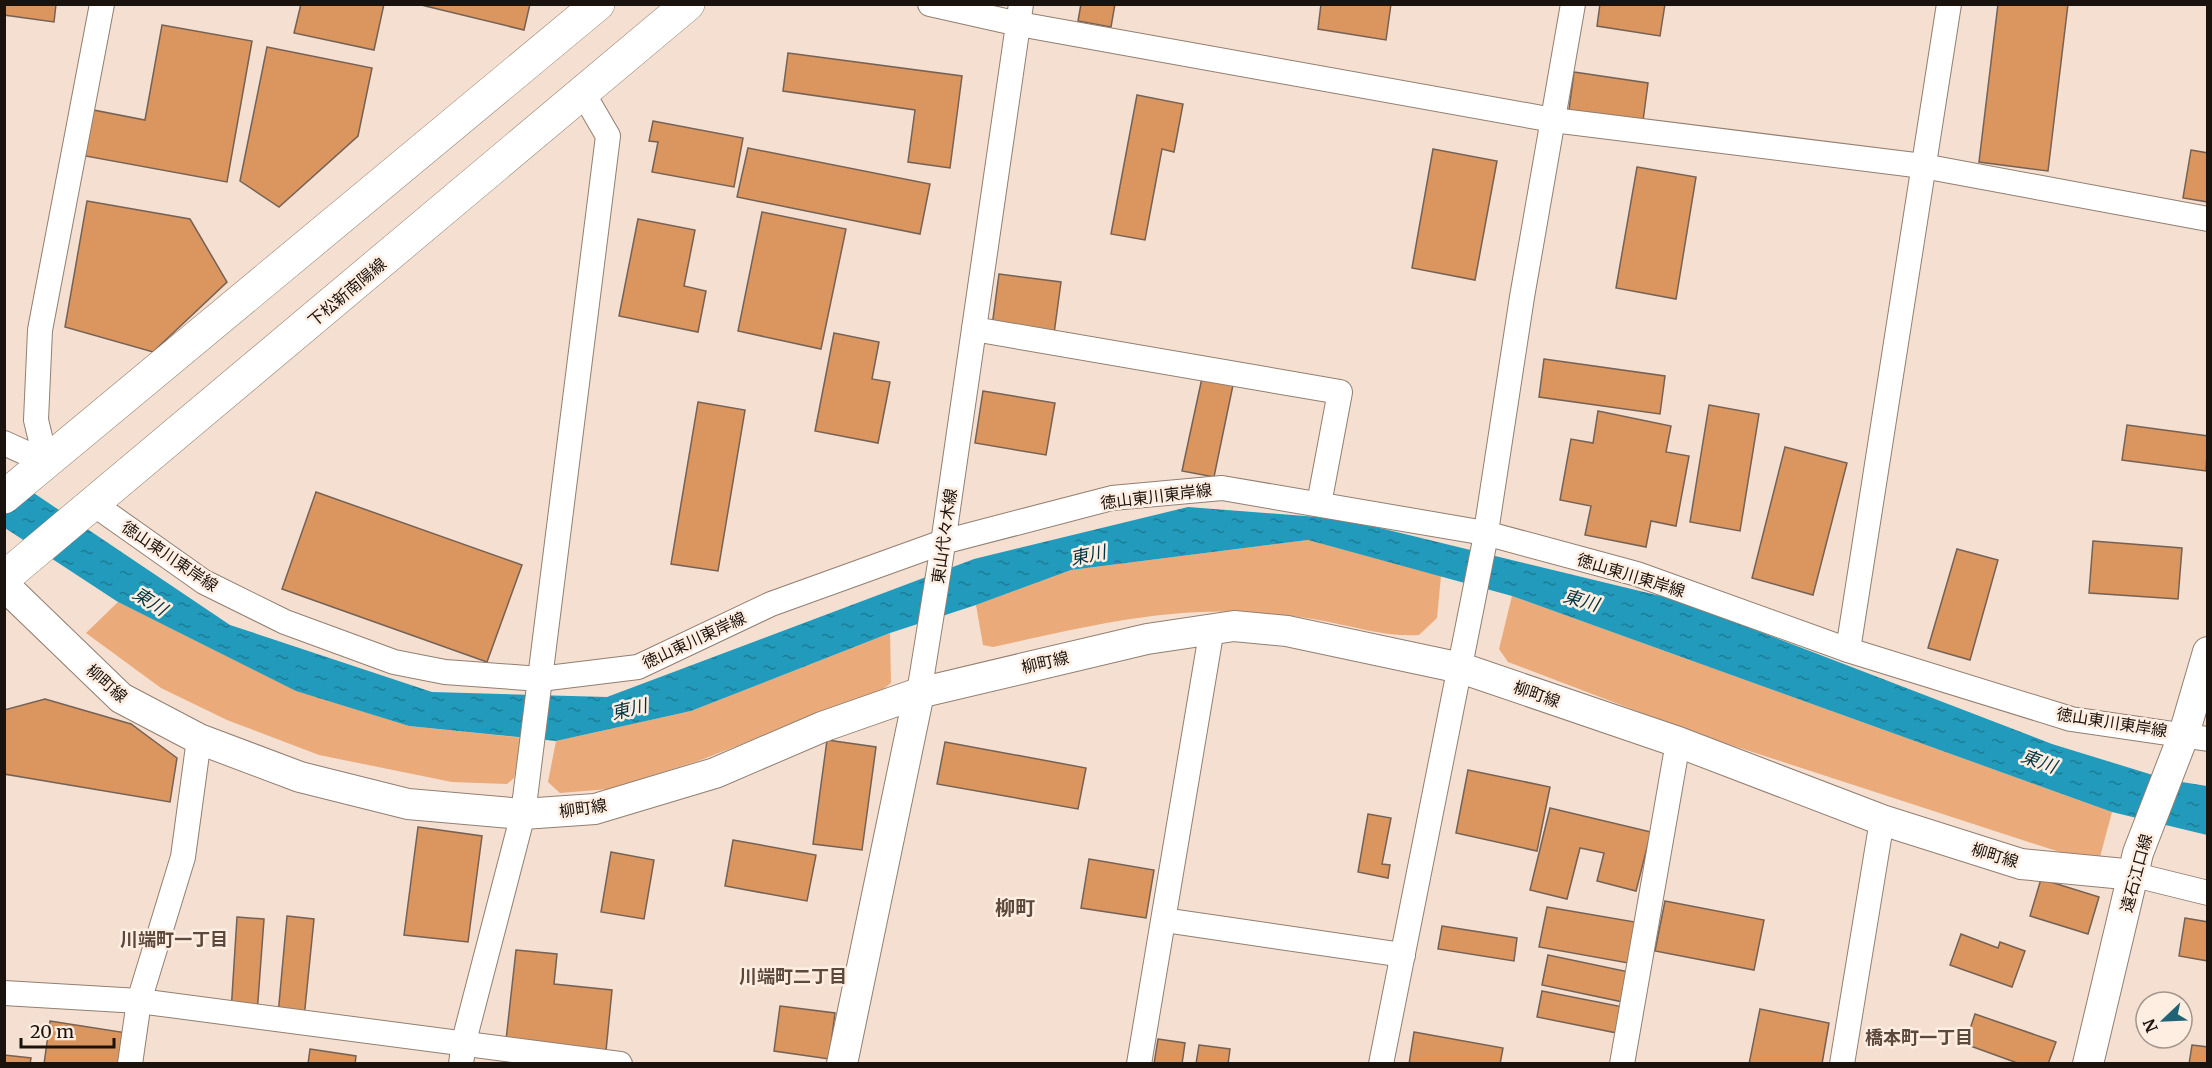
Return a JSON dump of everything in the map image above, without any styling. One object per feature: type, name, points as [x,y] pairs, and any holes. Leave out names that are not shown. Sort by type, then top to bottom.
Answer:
[{"type":"main road","points":[[4,497],[598,4]]},
{"type":"main road","name":"下松新南陽線","points":[[4,578],[95,505],[688,4]]},
{"type":"street","points":[[46,462],[36,420],[40,330],[102,4]]},
{"type":"street","points":[[930,4],[1020,14],[1553,120],[1923,166],[2208,219]]},
{"type":"street","points":[[1381,1064],[1485,539],[1522,297],[1574,4]]},
{"type":"street","points":[[1848,650],[1949,4]]},
{"type":"street","name":"東山代々木線","points":[[842,1064],[926,657],[1020,14]]},
{"type":"street","points":[[463,1052],[523,814],[608,136],[583,93]]},
{"type":"street","points":[[974,329],[1340,392],[1319,504]]},
{"type":"street","points":[[4,442],[46,462]]},
{"type":"street","name":"徳山東川東岸線","points":[[95,505],[204,582],[285,622],[394,663],[445,672],[540,679],[638,666],[771,604],[1112,498],[1222,488],[1319,504],[1637,574],[1848,650],[2071,719],[2189,744]]},
{"type":"street","name":"柳町線","points":[[4,585],[120,698],[199,739],[300,777],[408,804],[523,814],[595,809],[715,772],[822,727],[919,693],[1147,639],[1234,626],[1287,631],[1461,668],[1678,742],[1882,820],[2021,864],[2137,864]]},
{"type":"street","points":[[1139,1064],[1212,628]]},
{"type":"street","name":"遠石江口線","points":[[2088,1064],[2137,864],[2189,744],[2208,652]]},
{"type":"street","points":[[130,1064],[139,1001],[183,857],[199,739]]},
{"type":"street","points":[[1622,1064],[1678,742]]},
{"type":"street","points":[[1842,1064],[1882,820]]},
{"type":"street","points":[[2137,864],[2208,893]]},
{"type":"street","points":[[1164,920],[1403,956]]},
{"type":"street","points":[[4,993],[139,1001],[463,1052],[620,1064]]},
{"type":"shaded area","points":[[1308,540],[1441,576],[1437,618],[1419,635],[1407,635],[1286,616],[1242,612],[1179,613],[1117,621],[993,647],[983,645],[976,605],[1071,570]]},
{"type":"shaded area","points":[[1512,596],[2112,812],[2100,857],[2072,856],[1697,734],[1508,662],[1499,649]]},
{"type":"shaded area","points":[[118,602],[297,691],[409,726],[524,738],[514,778],[507,784],[452,782],[319,755],[227,720],[161,688],[86,633]]},
{"type":"shaded area","points":[[890,633],[891,683],[882,690],[698,761],[609,789],[560,793],[548,782],[556,741],[691,711]]},
{"type":"water","name":"東川","points":[[4,473],[230,625],[432,692],[607,697],[974,559],[1188,507],[1343,519],[1677,600],[2052,744],[2169,780],[2207,786],[2207,835],[2112,812],[1512,596],[1308,540],[1071,570],[976,605],[890,633],[691,711],[556,741],[409,726],[296,691],[118,602],[5,528]]},
{"type":"building","points":[[4,4],[56,4],[54,22],[4,15]]},
{"type":"building","points":[[301,4],[384,4],[374,50],[294,33]]},
{"type":"building","points":[[417,4],[530,4],[524,30]]},
{"type":"building","points":[[1081,4],[1115,4],[1111,27],[1078,21]]},
{"type":"building","points":[[1321,4],[1391,4],[1386,40],[1318,29]]},
{"type":"building","points":[[1600,4],[1665,4],[1660,36],[1597,26]]},
{"type":"building","points":[[1998,4],[2068,4],[2048,171],[1979,162]]},
{"type":"building","points":[[162,25],[252,41],[227,182],[80,155],[88,109],[145,120]]},
{"type":"building","points":[[267,47],[372,68],[358,136],[279,207],[240,181]]},
{"type":"building","points":[[788,53],[962,76],[950,168],[908,162],[915,110],[783,91]]},
{"type":"building","points":[[1574,72],[1648,83],[1643,121],[1569,110]]},
{"type":"building","points":[[1137,95],[1183,104],[1174,152],[1162,149],[1145,240],[1111,234]]},
{"type":"building","points":[[653,121],[743,138],[734,187],[652,172],[658,142],[649,141]]},
{"type":"building","points":[[748,148],[930,184],[920,234],[737,197]]},
{"type":"building","points":[[1433,149],[1497,161],[1475,280],[1412,268]]},
{"type":"building","points":[[2191,150],[2208,153],[2208,202],[2183,198]]},
{"type":"building","points":[[1637,167],[1696,177],[1676,299],[1616,288]]},
{"type":"building","points":[[87,201],[190,219],[227,282],[153,352],[65,327]]},
{"type":"building","points":[[762,212],[846,229],[821,349],[738,331]]},
{"type":"building","points":[[638,219],[695,230],[684,286],[706,291],[698,332],[619,316]]},
{"type":"building","points":[[999,274],[1061,282],[1054,334],[992,326]]},
{"type":"building","points":[[834,333],[879,342],[872,379],[890,382],[878,443],[815,431]]},
{"type":"building","points":[[1544,359],[1665,376],[1660,414],[1539,397]]},
{"type":"building","points":[[1202,378],[1233,385],[1214,477],[1182,471]]},
{"type":"building","points":[[983,391],[1055,403],[1046,455],[975,443]]},
{"type":"building","points":[[698,402],[745,410],[718,571],[671,564]]},
{"type":"building","points":[[1709,405],[1759,414],[1740,531],[1690,522]]},
{"type":"building","points":[[1598,411],[1671,426],[1666,452],[1689,456],[1676,526],[1651,521],[1646,547],[1585,535],[1591,506],[1560,500],[1571,439],[1593,443]]},
{"type":"building","points":[[2127,425],[2208,436],[2206,471],[2122,460]]},
{"type":"building","points":[[1785,447],[1847,463],[1813,595],[1752,578]]},
{"type":"building","points":[[316,492],[522,565],[487,662],[282,589]]},
{"type":"building","points":[[2093,541],[2182,548],[2178,599],[2089,593]]},
{"type":"building","points":[[1957,549],[1998,560],[1970,660],[1928,648]]},
{"type":"building","points":[[45,699],[131,724],[177,758],[170,802],[4,774],[4,710]]},
{"type":"building","points":[[827,740],[876,747],[862,850],[813,844]]},
{"type":"building","points":[[945,742],[1086,768],[1078,809],[937,784]]},
{"type":"building","points":[[1468,770],[1550,787],[1537,851],[1456,833]]},
{"type":"building","points":[[1550,808],[1651,832],[1636,891],[1597,881],[1604,853],[1580,848],[1567,899],[1530,890]]},
{"type":"building","points":[[1368,814],[1391,818],[1382,864],[1390,865],[1388,878],[1358,872]]},
{"type":"building","points":[[418,827],[482,836],[468,942],[404,935]]},
{"type":"building","points":[[733,840],[816,855],[807,901],[725,886]]},
{"type":"building","points":[[611,852],[654,860],[644,919],[601,912]]},
{"type":"building","points":[[1089,859],[1154,870],[1146,918],[1081,908]]},
{"type":"building","points":[[2041,879],[2099,897],[2088,934],[2030,916]]},
{"type":"building","points":[[1665,901],[1764,920],[1754,970],[1655,951]]},
{"type":"building","points":[[1547,907],[1635,922],[1628,963],[1539,947]]},
{"type":"building","points":[[287,916],[314,919],[304,1018],[278,1015]]},
{"type":"building","points":[[237,917],[264,919],[257,1014],[231,1012]]},
{"type":"building","points":[[2185,918],[2208,922],[2208,961],[2179,956]]},
{"type":"building","points":[[1442,926],[1517,938],[1514,961],[1438,949]]},
{"type":"building","points":[[1961,934],[1998,948],[2000,942],[2025,951],[2012,987],[1950,965]]},
{"type":"building","points":[[516,950],[557,954],[554,984],[612,990],[606,1051],[506,1040]]},
{"type":"building","points":[[1548,955],[1629,972],[1623,1002],[1542,985]]},
{"type":"building","points":[[1542,991],[1623,1007],[1617,1033],[1537,1017]]},
{"type":"building","points":[[780,1006],[835,1013],[829,1059],[774,1051]]},
{"type":"building","points":[[1760,1009],[1829,1023],[1822,1064],[1749,1064]]},
{"type":"building","points":[[1975,1014],[2056,1042],[2048,1064],[2020,1064],[1965,1044]]},
{"type":"building","points":[[50,1021],[140,1035],[135,1064],[44,1064]]},
{"type":"building","points":[[1414,1032],[1503,1048],[1500,1064],[1409,1064]]},
{"type":"building","points":[[1158,1039],[1185,1043],[1182,1064],[1154,1064]]},
{"type":"building","points":[[1199,1045],[1230,1049],[1228,1064],[1196,1064]]},
{"type":"building","points":[[2194,1045],[2208,1047],[2208,1064],[2189,1064]]},
{"type":"building","points":[[310,1049],[356,1056],[355,1064],[308,1064]]},
{"type":"building","points":[[4,1055],[31,1058],[30,1064],[4,1064]]},
{"type":"district","name":"柳町","points":[[1015,907]]},
{"type":"district","name":"川端町一丁目","points":[[174,939]]},
{"type":"district","name":"川端町二丁目","points":[[793,976]]},
{"type":"district","name":"橋本町一丁目","points":[[1919,1037]]}]
